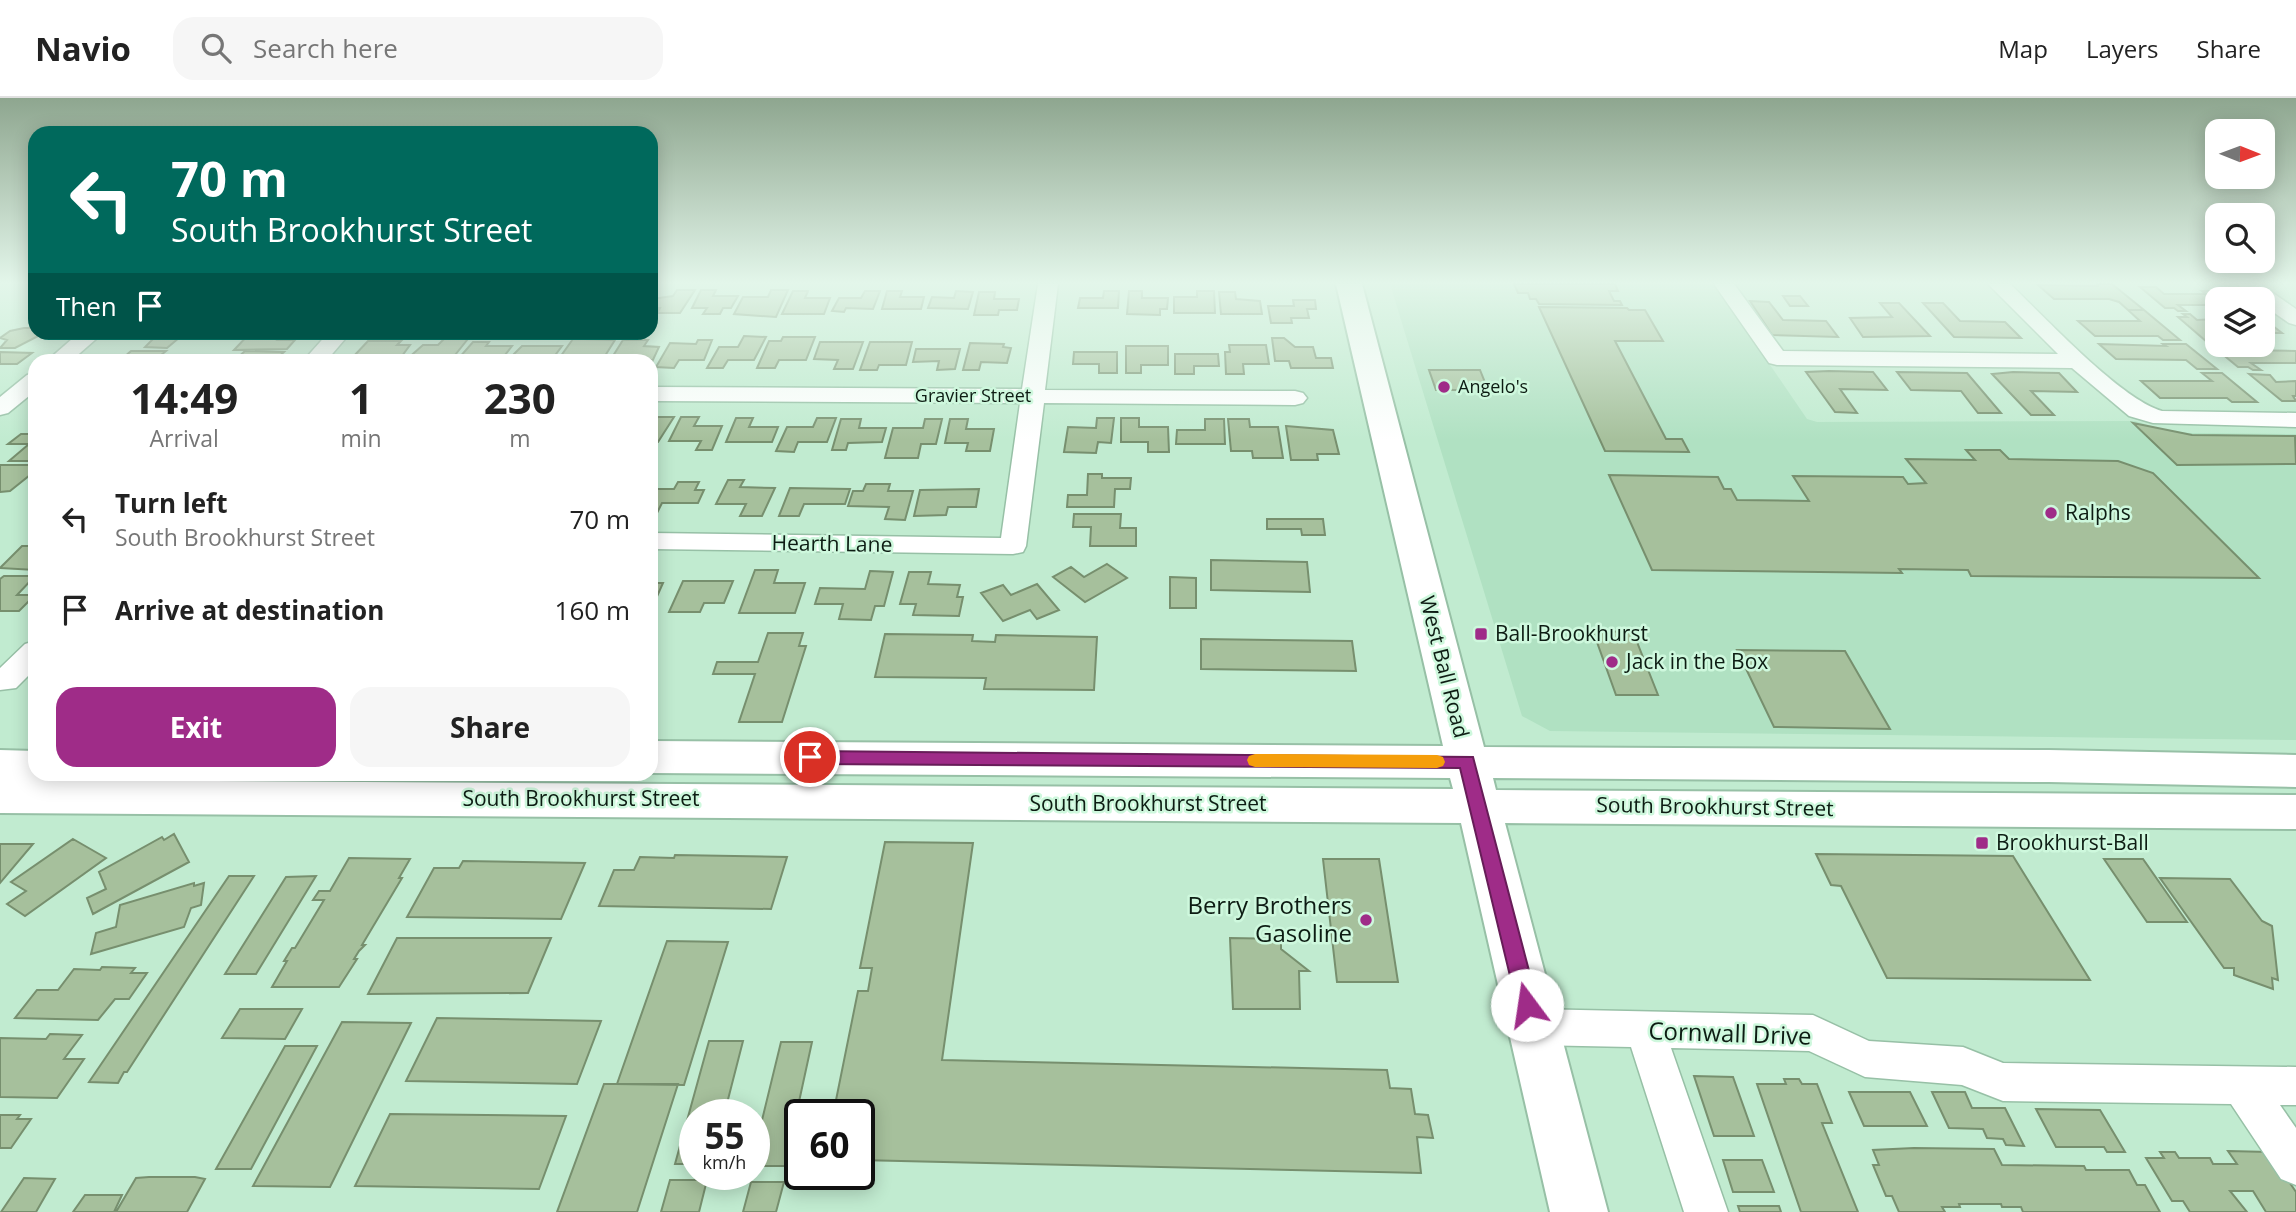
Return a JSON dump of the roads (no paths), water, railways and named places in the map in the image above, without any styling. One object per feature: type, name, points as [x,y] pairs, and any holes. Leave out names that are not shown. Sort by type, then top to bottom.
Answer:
[{"type":"main road","name":"West Ball Road","points":[[1362,336],[1579,1212]]},
{"type":"main road","points":[[0,754],[28,754]]},
{"type":"main road","name":"South Brookhurst Street","points":[[658,757],[2296,813]]},
{"type":"main road","points":[[0,766],[28,767]]},
{"type":"main road","name":"South Brookhurst Street","points":[[0,796],[347,798],[1472,783],[2037,766],[2296,771]]},
{"type":"main road","points":[[347,798],[397,781]]},
{"type":"street","points":[[1033,396],[1041,336]]},
{"type":"street","points":[[1761,336],[1777,359],[2078,361]]},
{"type":"street","points":[[2052,336],[2137,411],[2161,418],[2296,420]]},
{"type":"street","points":[[66,354],[84,340]]},
{"type":"street","points":[[321,354],[334,340]]},
{"type":"street","points":[[0,408],[28,386]]},
{"type":"street","name":"Gravier Street","points":[[658,394],[1296,398]]},
{"type":"street","name":"Hearth Lane","points":[[658,541],[1013,546],[1033,396]]},
{"type":"street","points":[[5,681],[28,658]]},
{"type":"street","name":"Cornwall Drive","points":[[1533,1027],[1813,1033],[1865,1059],[1963,1066],[2003,1082],[2296,1086]]},
{"type":"street","points":[[1646,1031],[1706,1212]]},
{"type":"street","points":[[2242,1085],[2296,1164]]},
{"type":"place","name":"Angelo's","points":[[1444,387]]},
{"type":"place","name":"Ralphs","points":[[2051,513]]},
{"type":"place","name":"Ball-Brookhurst","points":[[1481,634]]},
{"type":"place","name":"Jack in the Box","points":[[1612,662]]},
{"type":"place","name":"Brookhurst-Ball","points":[[1982,843]]},
{"type":"place","name":"Berry Brothers Gasoline","points":[[1366,920]]}]
